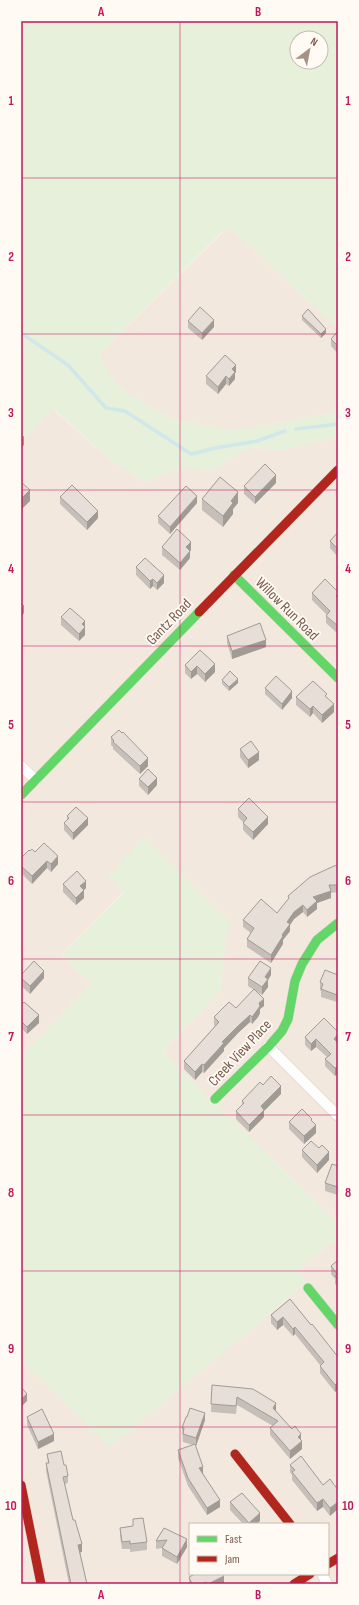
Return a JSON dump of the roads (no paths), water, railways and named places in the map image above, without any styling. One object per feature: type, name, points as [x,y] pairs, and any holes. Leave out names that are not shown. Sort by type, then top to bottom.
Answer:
[{"type":"street","name":"Gantz Road","points":[[21,795],[338,470]]},
{"type":"street","name":"Willow Run Road","points":[[234,575],[338,678]]},
{"type":"street","points":[[21,766],[36,780]]},
{"type":"street","name":"Creek View Place","points":[[215,1099],[282,1030],[290,1012],[295,981],[305,957],[314,943],[325,932],[338,923]]},
{"type":"street","points":[[268,1046],[338,1116]]},
{"type":"street","points":[[308,1288],[338,1325]]},
{"type":"street","points":[[235,1454],[289,1523]]},
{"type":"street","points":[[21,1485],[42,1584]]},
{"type":"street","points":[[329,1563],[338,1558]]},
{"type":"street","points":[[294,1584],[308,1575]]},
{"type":"street","points":[[323,1575],[328,1584]]},
{"type":"waterway","points":[[21,333],[68,365],[106,408],[125,411],[191,454],[215,448],[257,441],[285,431]]},
{"type":"waterway","points":[[296,429],[338,424]]}]
